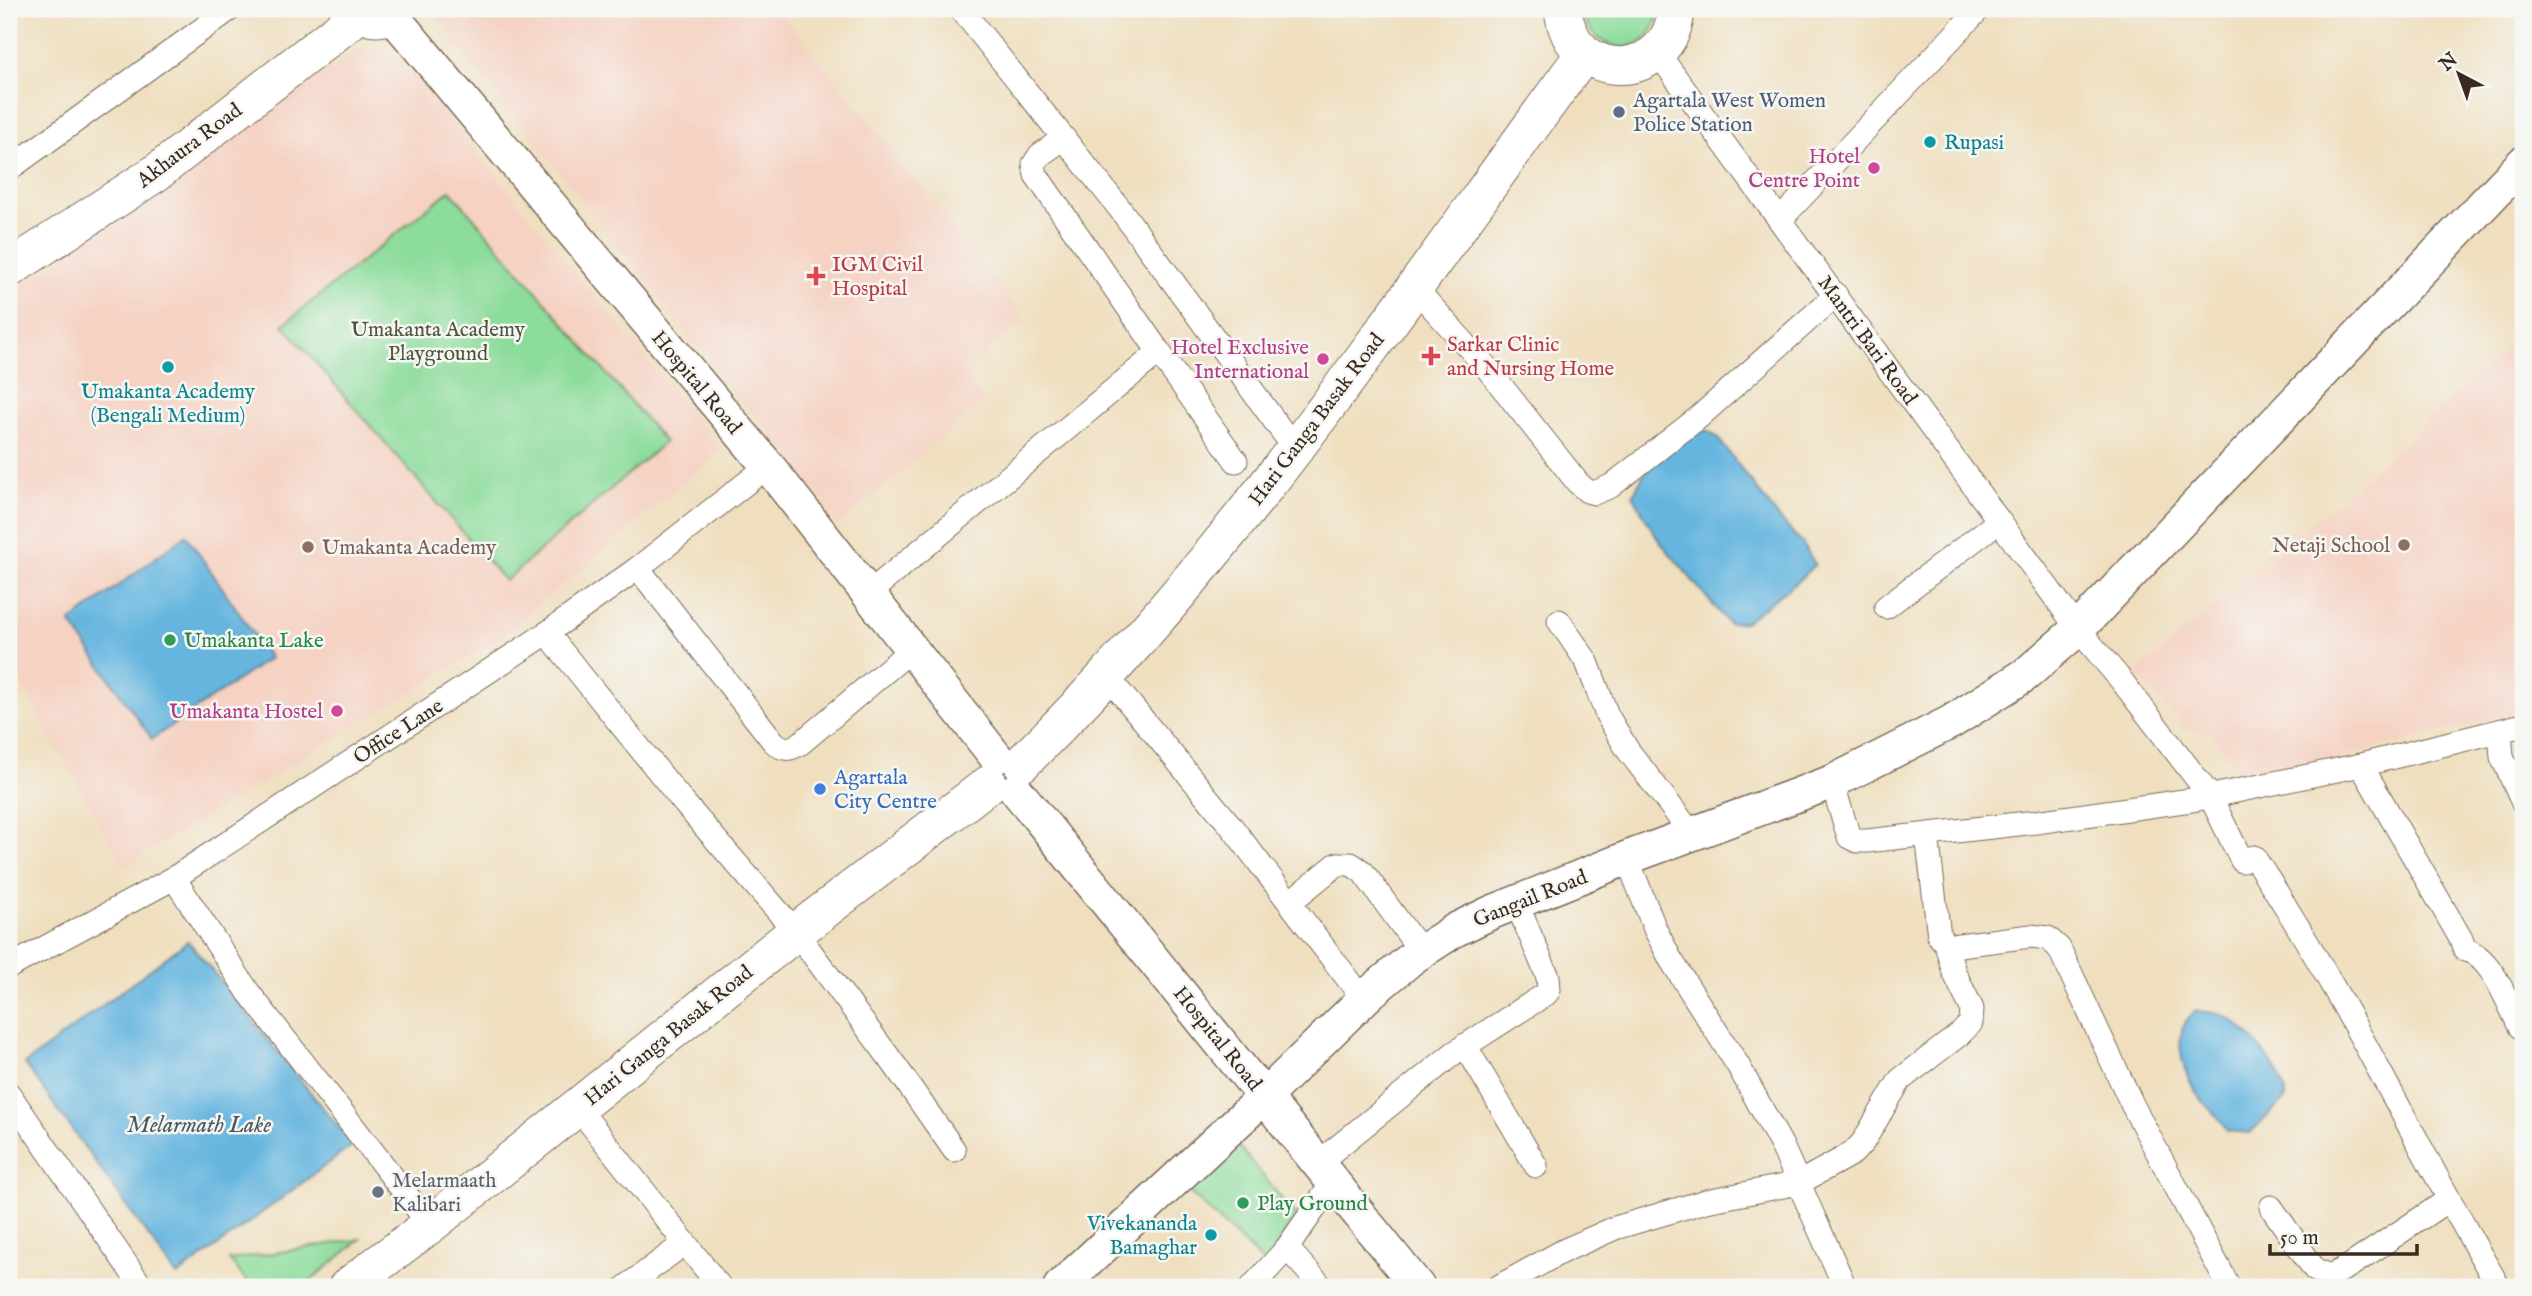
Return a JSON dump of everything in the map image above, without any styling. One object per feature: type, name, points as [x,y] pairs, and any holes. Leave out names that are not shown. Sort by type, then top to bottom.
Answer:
[{"type":"main road","points":[[1563,9],[1564,24],[1571,40],[1584,54],[1597,62],[1613,66],[1644,61],[1657,52],[1674,26],[1676,9]]},
{"type":"main road","name":"Akhaura Road","points":[[9,269],[156,173],[376,11]]},
{"type":"main road","name":"Hari Ganga Basak Road","points":[[347,1287],[578,1108],[796,932],[1006,774],[1106,676],[1153,626],[1295,449],[1415,289],[1584,54]]},
{"type":"street","points":[[9,169],[230,9]]},
{"type":"street","points":[[961,9],[1128,219],[1295,449]]},
{"type":"street","points":[[1780,220],[1979,9]]},
{"type":"street","name":"Hospital Road","points":[[376,11],[768,467],[869,593],[1006,774],[1418,1287]]},
{"type":"street","name":"Mantri Bari Road","points":[[1657,52],[2078,629],[2121,680],[2210,796],[2242,861],[2254,857],[2319,958],[2448,1200]]},
{"type":"street","points":[[1065,138],[1040,155],[1034,164],[1036,175],[1236,461]]},
{"type":"street","name":"Gangail Road","points":[[1060,1287],[1364,1000],[1421,952],[1455,930],[1516,902],[1626,858],[1832,782],[1951,722],[2025,675],[2078,629],[2523,163]]},
{"type":"street","points":[[1415,289],[1487,368],[1578,483],[1594,493],[1611,486],[1698,418],[1836,295]]},
{"type":"street","points":[[869,593],[1159,352]]},
{"type":"street","name":"Office Lane","points":[[9,967],[174,878],[547,633],[638,568],[768,467]]},
{"type":"street","points":[[1886,607],[1999,521]]},
{"type":"street","points":[[638,568],[773,741],[786,750],[801,743],[912,649]]},
{"type":"street","points":[[1559,621],[1587,662],[1607,715],[1627,748],[1692,834]]},
{"type":"street","points":[[547,633],[684,803],[796,932],[954,1150]]},
{"type":"street","points":[[1106,676],[1290,902],[1364,1000]]},
{"type":"street","points":[[1832,782],[1852,840],[1867,841],[2049,820],[2210,796],[2361,765],[2523,726]]},
{"type":"street","points":[[2500,731],[2502,757],[2523,803]]},
{"type":"street","points":[[2361,765],[2454,927],[2462,946],[2486,961],[2519,1027]]},
{"type":"street","points":[[1497,1287],[1563,1251],[1615,1228],[1706,1201],[1799,1183],[1853,1153],[1863,1142],[1900,1080],[1971,1023],[1972,1009],[1954,972],[1946,944],[1939,936],[1927,835]]},
{"type":"street","points":[[1626,858],[1655,929],[1671,960],[1739,1067],[1799,1183],[1845,1287]]},
{"type":"street","points":[[1290,902],[1337,864],[1351,864],[1363,872],[1421,952]]},
{"type":"street","points":[[174,878],[249,993],[430,1225]]},
{"type":"street","points":[[1252,1287],[1287,1248],[1326,1172],[1465,1045],[1539,1001],[1549,990],[1548,977],[1516,902]]},
{"type":"street","points":[[1946,944],[2031,936],[2048,938],[2059,948],[2133,1106],[2229,1287]]},
{"type":"street","points":[[1465,1045],[1536,1166]]},
{"type":"street","points":[[9,1094],[142,1287]]},
{"type":"street","points":[[578,1108],[720,1287]]},
{"type":"street","points":[[2271,1207],[2315,1270],[2331,1276],[2448,1200],[2499,1287]]},
{"type":"street","points":[[626,1287],[685,1243]]},
{"type":"street","points":[[1287,1248],[1322,1287]]},
{"type":"shaded area","name":"IGM Civil Hospital","points":[[429,9],[779,9],[1026,320],[962,372],[985,402],[840,524]]},
{"type":"shaded area","name":"Umakanta Academy","points":[[357,50],[402,60],[722,451],[494,642],[124,867],[9,664],[9,294]]},
{"type":"shaded area","name":"Netaji School","points":[[2523,333],[2523,618],[2510,623],[2523,682],[2523,711],[2246,781],[2211,734],[2187,730],[2135,673],[2372,472]]},
{"type":"green space","points":[[1583,9],[1660,9],[1660,12],[1647,37],[1637,44],[1616,47],[1597,37],[1590,29]]},
{"type":"green space","name":"Umakanta Academy Playground","points":[[450,190],[665,442],[505,581],[283,325]]},
{"type":"green space","name":"Play Ground","points":[[1237,1144],[1296,1216],[1265,1264],[1188,1191]]},
{"type":"green space","points":[[361,1239],[303,1287],[252,1287],[229,1260]]},
{"type":"water","points":[[1706,430],[1717,437],[1779,518],[1802,543],[1815,564],[1745,622],[1728,623],[1657,538],[1633,495],[1647,468],[1694,432]]},
{"type":"water","name":"Umakanta Lake","points":[[186,535],[270,658],[152,739],[70,622]]},
{"type":"water","name":"Melarmath Lake","points":[[188,941],[353,1145],[177,1276],[25,1064]]},
{"type":"water","points":[[2196,1011],[2218,1014],[2233,1021],[2263,1051],[2279,1076],[2286,1098],[2250,1133],[2227,1131],[2221,1120],[2200,1097],[2186,1072],[2181,1039],[2183,1028]]},
{"type":"place","name":"Agartala West Women Police Station","points":[[1619,112]]},
{"type":"place","name":"Rupasi","points":[[1930,142]]},
{"type":"place","name":"Hotel Centre Point","points":[[1874,168]]},
{"type":"place","name":"IGM Civil Hospital","points":[[816,276]]},
{"type":"place","name":"Sarkar Clinic and Nursing Home","points":[[1431,356]]},
{"type":"place","name":"Hotel Exclusive International","points":[[1323,359]]},
{"type":"place","name":"Umakanta Academy (Bengali Medium)","points":[[168,367]]},
{"type":"place","name":"Netaji School","points":[[2404,545]]},
{"type":"place","name":"Umakanta Academy","points":[[308,547]]},
{"type":"place","name":"Umakanta Lake","points":[[170,640]]},
{"type":"place","name":"Umakanta Hostel","points":[[337,711]]},
{"type":"place","name":"Agartala City Centre","points":[[820,789]]},
{"type":"place","name":"Melarmaath Kalibari","points":[[378,1192]]},
{"type":"place","name":"Play Ground","points":[[1243,1203]]},
{"type":"place","name":"Vivekananda Bamaghar","points":[[1211,1235]]}]
